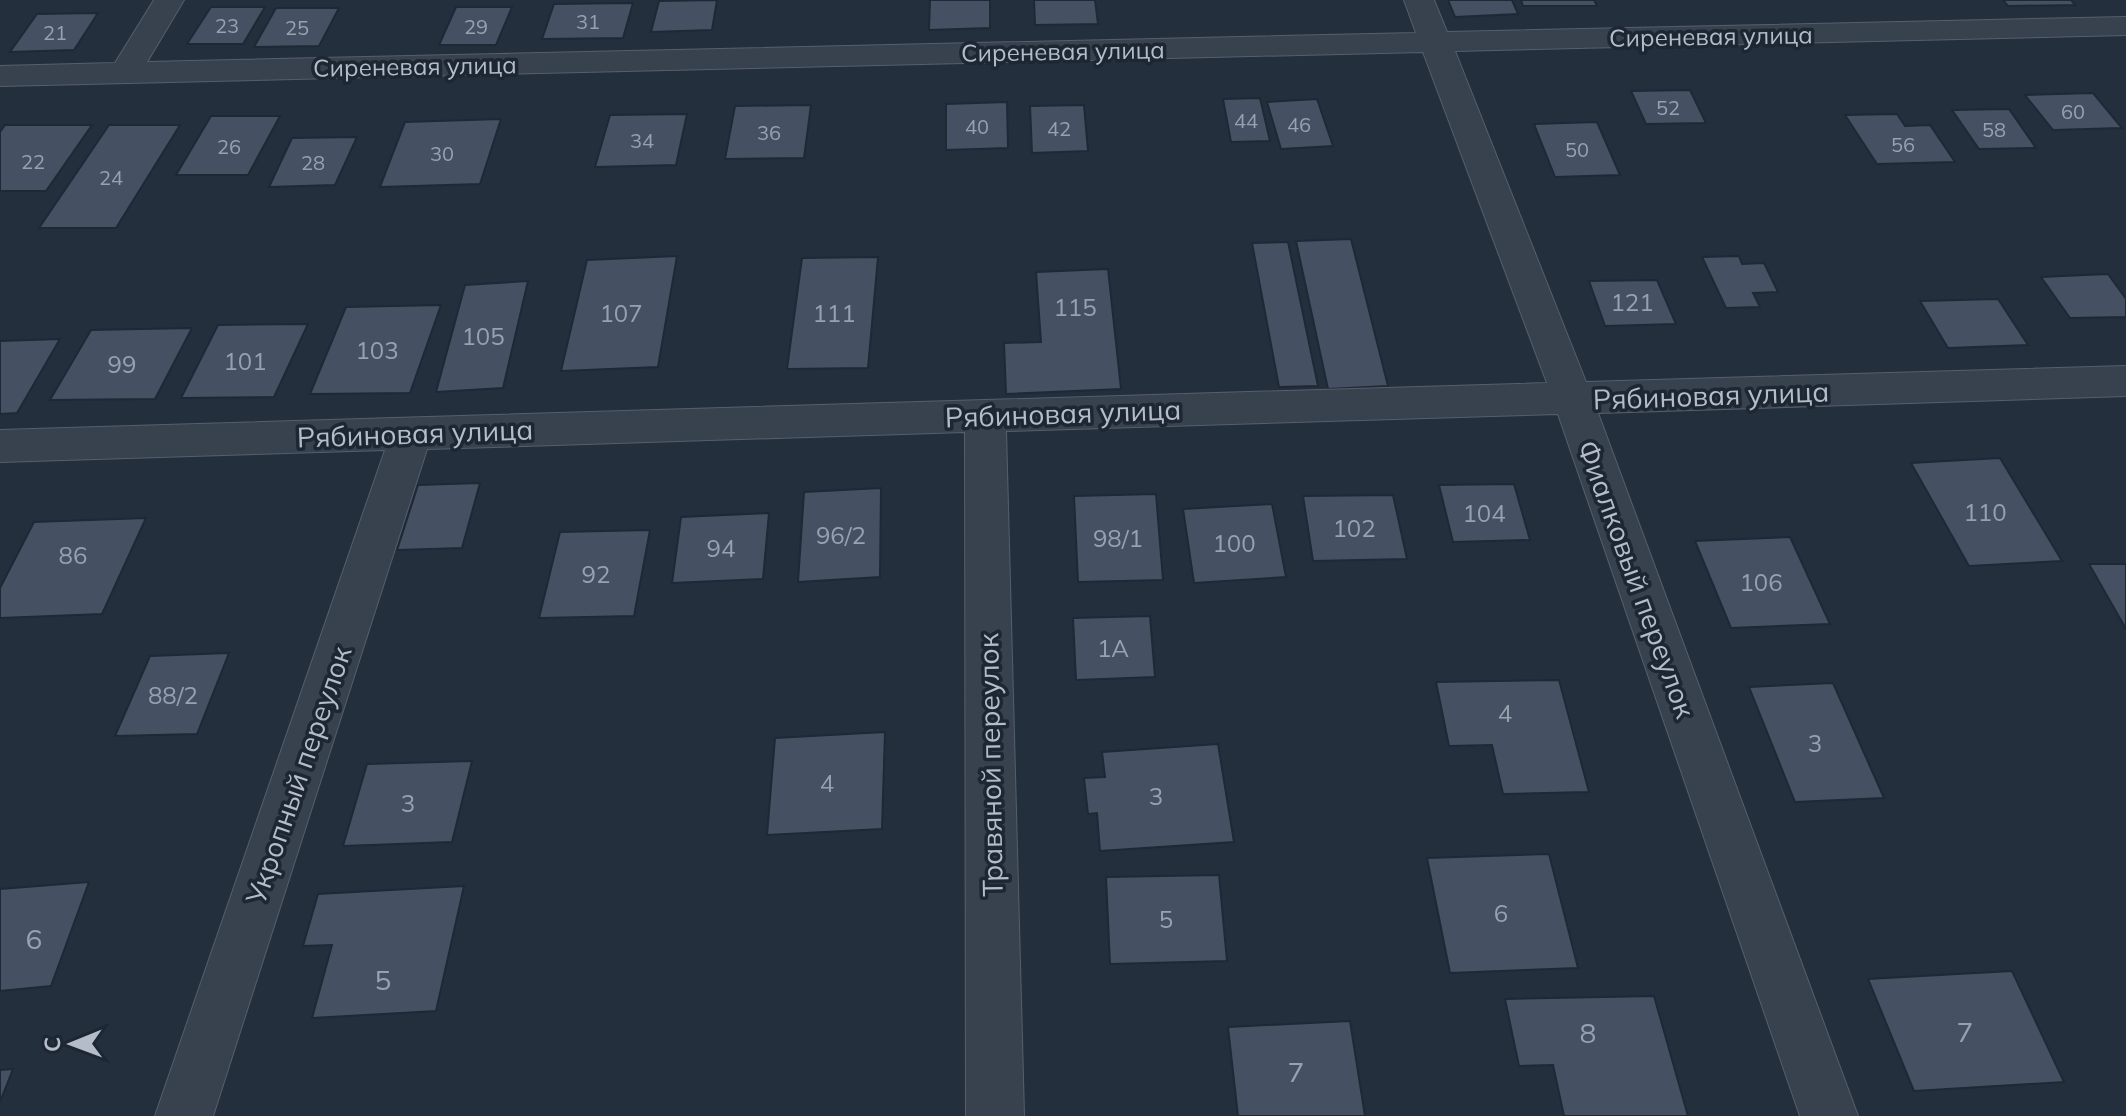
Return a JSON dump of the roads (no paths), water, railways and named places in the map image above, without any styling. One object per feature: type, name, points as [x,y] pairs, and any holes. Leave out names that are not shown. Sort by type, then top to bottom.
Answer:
[{"type":"street","points":[[125,73],[169,0]]},
{"type":"street","name":"Фиалковый переулок","points":[[1419,0],[1573,400],[1829,1116]]},
{"type":"street","name":"Сиреневая улица","points":[[0,76],[2126,26]]},
{"type":"street","name":"Рябиновая улица","points":[[0,446],[2126,381]]},
{"type":"street","name":"Травяной переулок","points":[[985,415],[995,1116]]},
{"type":"street","name":"Укропный переулок","points":[[184,1116],[412,433]]}]
